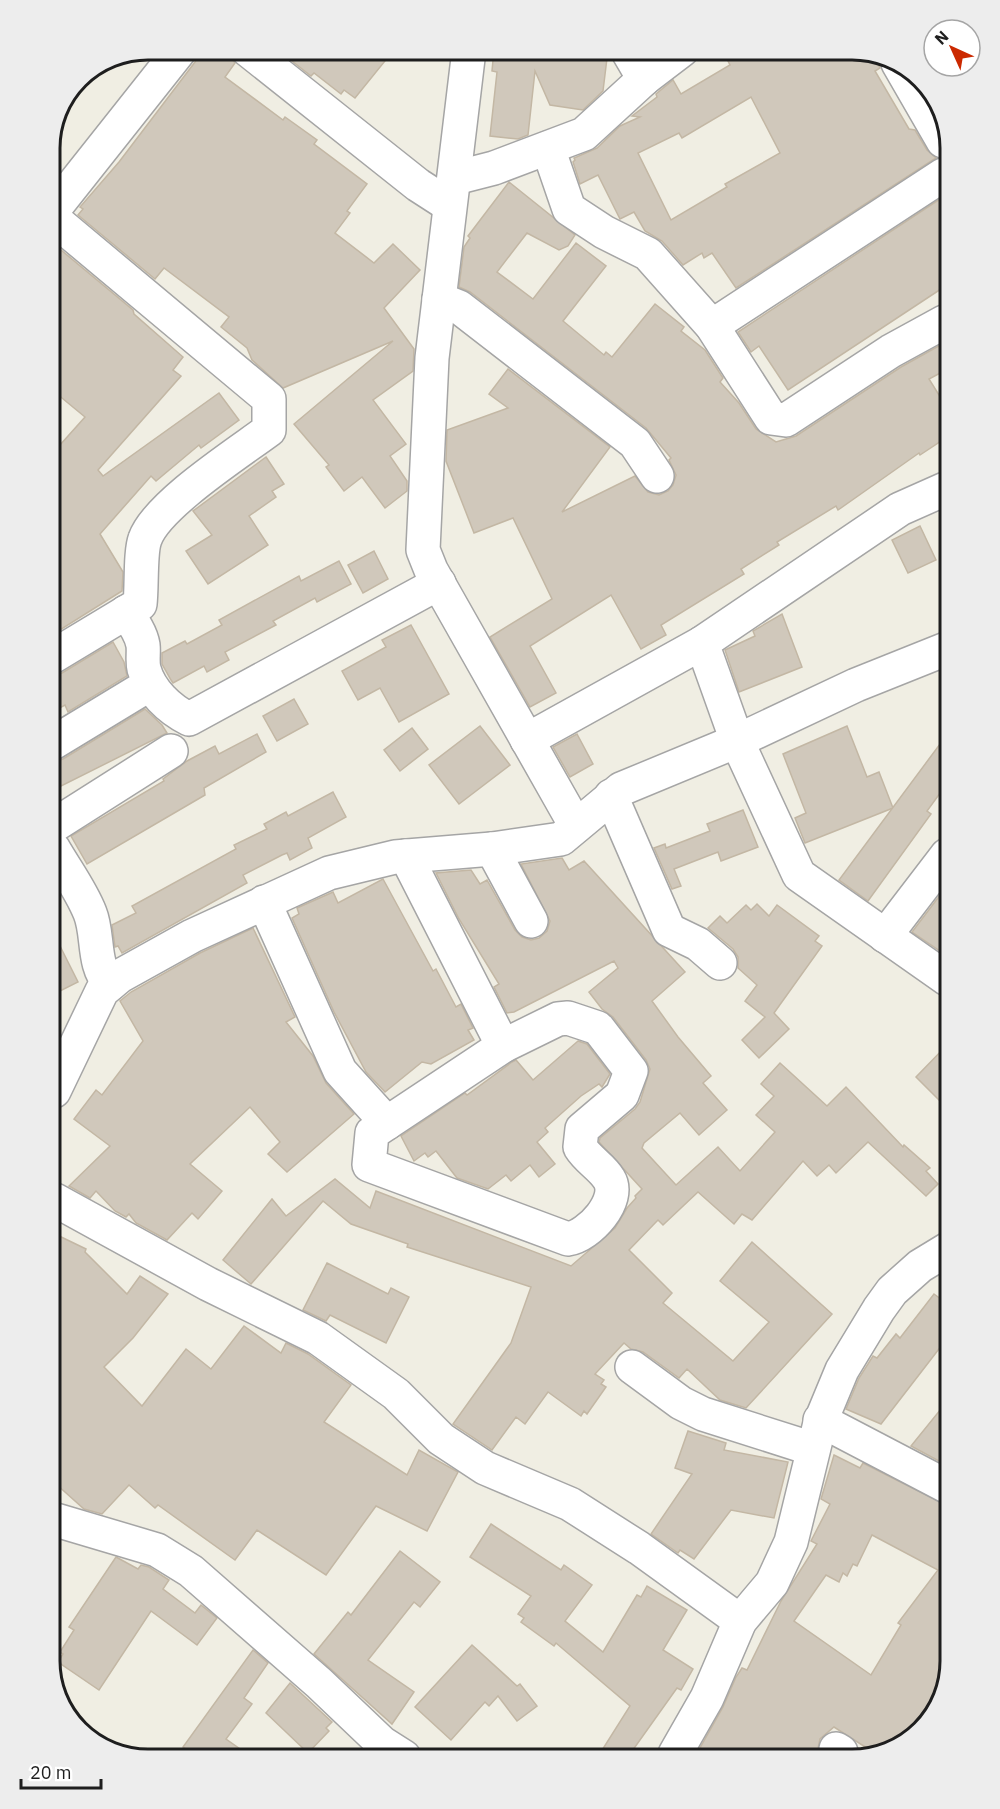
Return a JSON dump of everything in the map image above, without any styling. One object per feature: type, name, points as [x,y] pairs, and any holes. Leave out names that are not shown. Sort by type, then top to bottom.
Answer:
[{"type":"street","points":[[60,202],[172,60]]},
{"type":"street","points":[[261,60],[418,185],[452,192],[591,129],[644,78],[668,60]]},
{"type":"street","points":[[468,60],[432,358],[423,542],[426,560],[576,826]]},
{"type":"street","points":[[633,60],[644,78]]},
{"type":"street","points":[[909,81],[938,133]]},
{"type":"street","points":[[548,148],[568,209],[604,232],[648,254],[712,326],[771,418],[786,420],[891,351],[940,324]]},
{"type":"street","points":[[712,326],[940,177]]},
{"type":"street","points":[[60,223],[269,399],[269,430],[193,487],[156,519],[144,540],[140,604],[60,652]]},
{"type":"street","points":[[439,299],[459,307],[635,443],[657,476]]},
{"type":"street","points":[[527,740],[702,643],[900,508],[940,491]]},
{"type":"street","points":[[126,612],[138,630],[143,644],[143,666],[147,680],[170,709],[189,719],[439,583]]},
{"type":"street","points":[[702,643],[737,741],[799,875],[940,974]]},
{"type":"street","points":[[60,1078],[94,1003],[110,984],[192,936],[329,873],[406,856],[492,849],[561,839],[621,789],[737,741],[855,685],[940,651]]},
{"type":"street","points":[[60,738],[137,692]]},
{"type":"street","points":[[60,841],[171,751]]},
{"type":"street","points":[[611,796],[669,930],[698,944],[720,963]]},
{"type":"street","points":[[492,849],[531,921]]},
{"type":"street","points":[[406,856],[503,1046]]},
{"type":"street","points":[[60,857],[91,914],[97,952],[102,970],[110,984]]},
{"type":"street","points":[[885,936],[940,863]]},
{"type":"street","points":[[264,902],[340,1071],[387,1123]]},
{"type":"street","points":[[568,1018],[592,1023],[598,1028],[631,1071],[622,1095],[582,1129],[580,1147],[609,1178],[612,1186],[608,1208],[585,1232],[568,1239],[369,1165],[372,1133],[503,1046],[558,1019],[568,1018]]},
{"type":"street","points":[[60,1203],[208,1284],[318,1338],[396,1394],[441,1439],[485,1468],[570,1504],[639,1548],[740,1621]]},
{"type":"street","points":[[678,1749],[707,1698],[740,1621],[772,1583],[791,1542],[817,1434],[843,1370],[879,1309],[904,1279],[940,1263]]},
{"type":"street","points":[[632,1367],[681,1403],[703,1414],[817,1434],[940,1484]]},
{"type":"street","points":[[60,1521],[157,1550],[191,1571],[382,1749]]},
{"type":"building","points":[[196,60],[233,60],[235,63],[225,77],[283,120],[285,117],[317,140],[314,144],[367,184],[347,211],[350,213],[335,233],[374,263],[393,244],[420,270],[384,308],[414,349],[413,371],[373,400],[406,444],[390,456],[407,481],[407,491],[385,508],[362,477],[344,491],[326,467],[329,465],[294,424],[393,341],[283,388],[252,360],[247,348],[221,327],[229,317],[164,268],[155,279],[78,215],[83,209],[80,207],[119,162]]},
{"type":"building","points":[[291,60],[385,61],[355,98],[344,90],[341,94],[314,73],[311,76]]},
{"type":"building","points":[[493,60],[607,60],[603,91],[583,110],[550,105],[535,71],[528,135],[518,139],[490,136],[497,72],[492,71]]},
{"type":"building","points":[[858,60],[878,64],[880,68],[875,71],[909,129],[915,130],[927,150],[936,158],[736,288],[712,253],[704,258],[702,253],[683,265],[662,241],[645,231],[634,212],[620,219],[598,175],[580,184],[573,162],[574,158],[597,148],[620,126],[640,117],[632,116],[657,97],[656,94],[673,80],[681,94],[730,65],[728,61]],"holes":[[[751,97],[780,153],[725,184],[727,187],[671,220],[638,153],[679,133],[682,138]]]},
{"type":"building","points":[[509,182],[575,235],[568,246],[559,250],[527,233],[497,272],[533,299],[576,243],[606,266],[563,321],[604,355],[606,352],[612,357],[655,304],[684,327],[681,331],[705,350],[723,378],[720,382],[739,403],[756,429],[776,442],[796,436],[901,367],[940,345],[940,373],[929,379],[940,397],[940,442],[920,455],[919,453],[838,510],[836,506],[777,542],[779,545],[741,569],[744,574],[661,625],[666,635],[641,649],[611,595],[530,646],[556,693],[530,707],[490,637],[552,599],[513,518],[474,533],[446,461],[447,430],[508,408],[489,394],[508,369],[610,447],[562,512],[635,476],[648,492],[659,495],[668,491],[676,475],[669,460],[671,458],[646,428],[470,292],[459,287],[464,247],[470,238],[468,236]]},
{"type":"building","points":[[940,199],[940,290],[788,390],[759,346],[751,352],[738,332]]},
{"type":"building","points":[[60,249],[133,310],[134,314],[183,357],[173,370],[181,376],[98,470],[103,476],[219,393],[239,420],[201,448],[199,445],[156,481],[151,476],[100,534],[123,572],[122,591],[60,630],[60,445],[85,417],[60,396]]},
{"type":"building","points":[[266,457],[284,484],[272,491],[276,497],[249,516],[268,545],[208,584],[186,551],[212,535],[193,511]]},
{"type":"building","points":[[920,526],[936,560],[908,573],[892,540]]},
{"type":"building","points":[[374,551],[388,579],[363,593],[348,565]]},
{"type":"building","points":[[339,561],[351,584],[317,602],[315,598],[273,621],[276,625],[225,652],[229,660],[207,672],[204,666],[173,683],[162,664],[162,653],[185,641],[187,644],[222,625],[219,620],[299,576],[301,581]]},
{"type":"building","points":[[782,614],[802,667],[739,692],[725,650],[755,636],[753,631]]},
{"type":"building","points":[[411,625],[449,694],[399,722],[380,688],[358,700],[342,671],[386,647],[382,640]]},
{"type":"building","points":[[113,642],[124,662],[127,676],[68,712],[65,705],[60,708],[60,674]]},
{"type":"building","points":[[294,699],[308,724],[277,741],[263,716]]},
{"type":"building","points":[[145,709],[167,733],[60,786],[60,760]]},
{"type":"building","points":[[480,726],[510,765],[459,804],[429,765]]},
{"type":"building","points":[[847,726],[867,777],[879,772],[893,808],[805,843],[795,818],[806,813],[783,754]]},
{"type":"building","points":[[412,728],[428,749],[400,771],[384,750]]},
{"type":"building","points":[[257,734],[266,752],[204,788],[205,795],[87,864],[71,836],[164,781],[163,779],[187,761],[215,746],[219,754]]},
{"type":"building","points":[[577,734],[593,764],[570,777],[553,747]]},
{"type":"building","points":[[940,744],[940,793],[927,811],[931,814],[868,901],[839,880]]},
{"type":"building","points":[[333,792],[346,817],[308,838],[312,848],[290,860],[287,853],[243,875],[247,883],[122,953],[118,946],[115,947],[112,925],[136,913],[132,906],[236,849],[234,845],[267,829],[264,824],[286,812],[288,816]]},
{"type":"building","points":[[743,810],[758,847],[721,861],[718,852],[674,869],[681,886],[672,889],[654,848],[665,844],[666,848],[710,831],[707,824]]},
{"type":"building","points":[[562,858],[569,870],[584,861],[685,972],[652,1001],[678,1037],[711,1076],[703,1083],[727,1110],[699,1135],[680,1113],[644,1143],[642,1148],[676,1185],[718,1147],[740,1171],[775,1132],[756,1115],[774,1096],[761,1084],[780,1063],[827,1106],[846,1087],[903,1147],[904,1145],[930,1168],[926,1171],[938,1184],[926,1196],[868,1142],[836,1173],[829,1165],[817,1176],[803,1161],[752,1220],[742,1214],[734,1224],[698,1192],[663,1225],[658,1220],[629,1250],[672,1293],[663,1303],[733,1361],[769,1322],[720,1281],[752,1242],[832,1314],[746,1408],[720,1400],[687,1369],[679,1378],[643,1352],[631,1349],[624,1343],[595,1374],[604,1380],[601,1384],[606,1387],[587,1414],[584,1411],[581,1416],[548,1392],[525,1424],[516,1417],[492,1450],[453,1424],[511,1343],[531,1287],[407,1247],[408,1244],[351,1224],[323,1201],[251,1284],[223,1260],[272,1199],[286,1216],[335,1179],[370,1208],[376,1191],[571,1266],[615,1228],[642,1189],[599,1142],[600,1138],[635,1109],[640,1102],[650,1069],[646,1060],[613,1017],[602,1009],[589,992],[618,968],[614,961],[514,1012],[507,1013],[494,987],[499,984],[459,919],[436,873],[471,870],[480,884],[487,880],[515,930],[522,937],[531,940],[539,938],[547,931],[550,921],[521,864]]},
{"type":"building","points":[[383,879],[433,971],[436,969],[456,1007],[461,1004],[473,1028],[468,1030],[474,1040],[431,1064],[422,1062],[385,1092],[366,1072],[334,1012],[292,918],[299,914],[297,908],[333,892],[338,903]]},
{"type":"building","points":[[940,895],[940,951],[912,932]]},
{"type":"building","points":[[757,904],[769,916],[777,905],[819,936],[815,941],[822,946],[774,1013],[789,1029],[759,1058],[742,1040],[765,1017],[745,1001],[757,985],[738,968],[738,957],[733,949],[708,928],[720,916],[727,923],[746,905],[751,910]]},
{"type":"building","points":[[253,928],[295,1017],[286,1022],[313,1056],[326,1083],[354,1114],[287,1172],[268,1154],[280,1142],[250,1107],[190,1164],[222,1191],[198,1219],[192,1213],[167,1240],[136,1223],[129,1214],[126,1217],[115,1211],[96,1191],[90,1198],[69,1186],[110,1146],[74,1119],[96,1090],[102,1095],[143,1041],[120,1001],[131,992],[200,953]]},
{"type":"building","points":[[60,946],[78,982],[60,991]]},
{"type":"building","points":[[578,1041],[587,1044],[610,1074],[602,1087],[599,1084],[581,1096],[545,1128],[548,1132],[537,1142],[555,1164],[539,1177],[530,1165],[511,1181],[506,1175],[488,1189],[457,1178],[436,1151],[428,1157],[425,1153],[414,1161],[401,1136],[465,1093],[467,1095],[516,1060],[533,1080]]},
{"type":"building","points":[[940,1052],[940,1101],[916,1077]]},
{"type":"building","points":[[60,1236],[86,1249],[85,1252],[127,1294],[140,1276],[168,1294],[133,1338],[104,1367],[142,1406],[186,1349],[211,1369],[244,1326],[281,1353],[286,1343],[308,1354],[351,1385],[324,1422],[407,1475],[419,1450],[458,1472],[427,1531],[376,1506],[326,1575],[257,1530],[235,1560],[158,1505],[155,1508],[129,1485],[102,1514],[84,1509],[60,1488]]},
{"type":"building","points":[[327,1263],[388,1294],[391,1288],[409,1297],[386,1343],[330,1315],[326,1321],[303,1310]]},
{"type":"building","points":[[934,1294],[940,1298],[940,1348],[881,1424],[846,1409],[859,1378],[873,1356],[877,1358],[896,1334],[900,1338]]},
{"type":"building","points":[[940,1410],[940,1462],[911,1446]]},
{"type":"building","points":[[688,1431],[726,1443],[724,1450],[788,1462],[774,1518],[731,1510],[694,1559],[680,1550],[678,1553],[651,1534],[692,1474],[675,1468]]},
{"type":"building","points":[[834,1455],[860,1468],[863,1463],[940,1502],[940,1661],[933,1695],[925,1710],[910,1727],[886,1742],[869,1747],[866,1747],[834,1727],[820,1739],[818,1749],[702,1749],[700,1748],[723,1707],[736,1677],[742,1668],[747,1670],[781,1601],[817,1544],[811,1541],[830,1504],[821,1499]],"holes":[[[872,1535],[938,1570],[898,1623],[901,1625],[871,1675],[794,1621],[826,1575],[839,1582],[843,1573],[847,1576],[853,1564],[857,1566]]]},
{"type":"building","points":[[491,1524],[561,1570],[564,1565],[592,1585],[565,1621],[603,1652],[637,1595],[641,1597],[647,1586],[687,1610],[663,1650],[693,1669],[681,1690],[677,1688],[634,1749],[603,1749],[630,1706],[556,1643],[554,1646],[521,1622],[524,1618],[518,1614],[531,1596],[470,1557]]},
{"type":"building","points":[[400,1551],[440,1582],[420,1607],[414,1602],[368,1660],[414,1692],[392,1724],[314,1654],[348,1612],[351,1615]]},
{"type":"building","points":[[116,1557],[138,1569],[141,1565],[149,1567],[169,1580],[163,1589],[195,1613],[201,1605],[217,1618],[197,1645],[151,1611],[99,1690],[60,1664],[63,1654],[60,1652],[74,1630],[69,1627]]},
{"type":"building","points":[[472,1645],[517,1686],[520,1684],[537,1706],[517,1721],[498,1696],[489,1706],[485,1702],[451,1740],[415,1707]]},
{"type":"building","points":[[253,1650],[268,1663],[244,1698],[252,1704],[226,1739],[240,1749],[186,1749],[183,1747]]},
{"type":"building","points":[[290,1683],[332,1722],[326,1728],[329,1731],[312,1749],[304,1749],[266,1713]]}]
